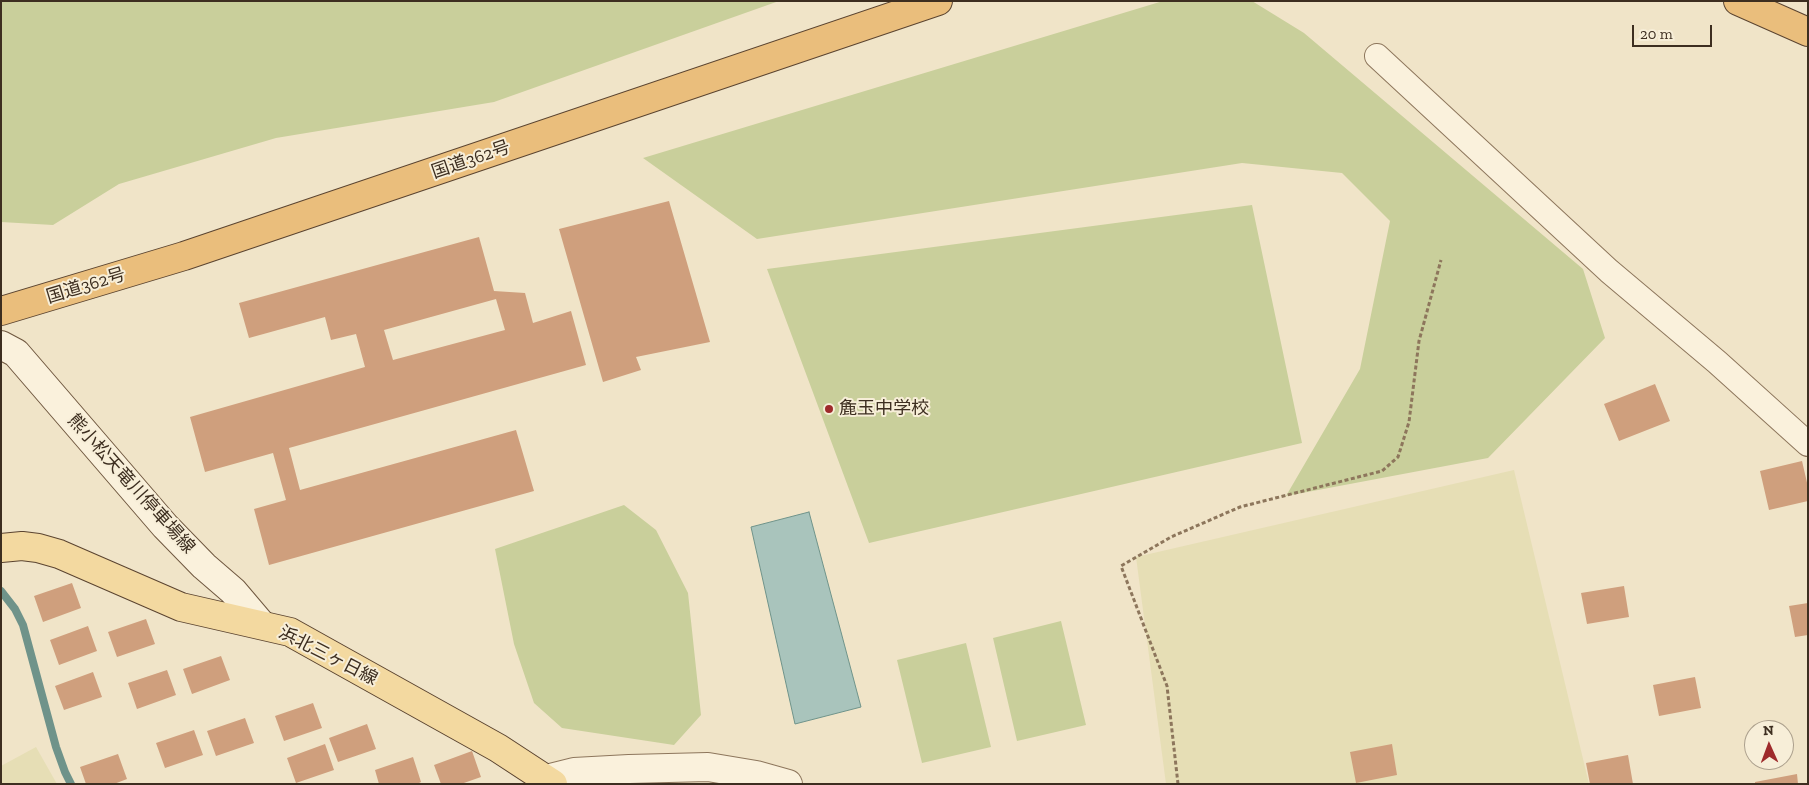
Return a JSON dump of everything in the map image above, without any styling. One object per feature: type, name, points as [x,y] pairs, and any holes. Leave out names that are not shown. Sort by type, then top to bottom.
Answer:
[{"type":"highway","name":"国道362号","points":[[1,311],[184,256],[938,1]]},
{"type":"highway","points":[[1738,1],[1808,32]]},
{"type":"main road","name":"熊小松天竜川停車場線","points":[[1,345],[16,353],[165,526],[204,566],[233,591],[261,624]]},
{"type":"main road","name":"浜北三ヶ日線","points":[[1,548],[22,546],[45,550],[181,606],[290,632],[498,748],[549,782]]},
{"type":"main road","points":[[549,782],[574,772],[708,767],[756,774],[788,784]]},
{"type":"street","points":[[1377,56],[1609,271],[1717,362],[1808,444]]},
{"type":"path","points":[[1178,784],[1167,686],[1121,566],[1171,537],[1240,508],[1382,471],[1398,457],[1409,422],[1419,341],[1441,260]]},
{"type":"shaded area","points":[[1514,470],[1589,784],[1166,784],[1136,557]]},
{"type":"shaded area","points":[[36,747],[57,784],[1,784],[1,766]]},
{"type":"green space","points":[[1,1],[779,1],[494,102],[276,138],[119,184],[53,225],[1,222]]},
{"type":"green space","points":[[1163,1],[1252,1],[1304,33],[1583,269],[1605,338],[1488,458],[1286,496],[1360,369],[1390,221],[1342,173],[1242,163],[757,239],[643,158]]},
{"type":"green space","points":[[1252,205],[1302,443],[869,543],[767,269]]},
{"type":"green space","points":[[624,505],[656,530],[688,593],[701,715],[674,745],[562,728],[534,703],[514,644],[495,549]]},
{"type":"green space","points":[[1061,621],[1086,725],[1017,741],[993,638]]},
{"type":"green space","points":[[966,643],[991,747],[922,763],[897,660]]},
{"type":"water","points":[[809,512],[861,707],[795,724],[751,527]]},
{"type":"building","points":[[669,201],[710,342],[636,357],[641,370],[603,382],[559,229]]},
{"type":"building","points":[[479,237],[494,291],[525,293],[533,323],[571,311],[586,365],[289,448],[300,490],[516,430],[534,491],[269,565],[254,509],[286,500],[273,453],[205,472],[190,417],[365,367],[356,334],[331,340],[325,317],[249,338],[239,303]],"holes":[[[496,299],[505,330],[393,360],[384,330]]]},
{"type":"building","points":[[1655,384],[1670,421],[1619,441],[1604,404]]},
{"type":"building","points":[[1802,461],[1808,487],[1808,501],[1769,510],[1760,471]]},
{"type":"building","points":[[72,583],[81,608],[43,622],[34,596]]},
{"type":"building","points":[[1624,586],[1629,617],[1587,624],[1581,593]]},
{"type":"building","points":[[1808,603],[1808,635],[1795,637],[1789,606]]},
{"type":"building","points":[[146,619],[155,644],[117,657],[108,632]]},
{"type":"building","points":[[88,626],[97,651],[59,665],[50,640]]},
{"type":"building","points":[[221,656],[230,680],[192,694],[183,669]]},
{"type":"building","points":[[167,670],[176,695],[137,709],[128,683]]},
{"type":"building","points":[[93,672],[102,697],[64,710],[55,686]]},
{"type":"building","points":[[1695,677],[1701,708],[1659,716],[1653,685]]},
{"type":"building","points":[[313,703],[322,728],[284,741],[275,716]]},
{"type":"building","points":[[245,718],[254,743],[216,756],[207,731]]},
{"type":"building","points":[[367,724],[376,749],[338,762],[329,738]]},
{"type":"building","points":[[194,730],[203,755],[165,768],[156,743]]},
{"type":"building","points":[[325,744],[334,770],[296,783],[287,758]]},
{"type":"building","points":[[1392,744],[1397,775],[1356,783],[1350,752]]},
{"type":"building","points":[[472,751],[481,777],[461,784],[441,784],[434,765]]},
{"type":"building","points":[[118,754],[127,779],[114,784],[86,784],[80,767]]},
{"type":"building","points":[[1628,755],[1633,784],[1590,784],[1586,763]]},
{"type":"building","points":[[413,757],[421,782],[417,784],[379,784],[375,770]]},
{"type":"building","points":[[1797,774],[1798,784],[1755,784],[1755,782]]},
{"type":"waterway","points":[[1,591],[15,609],[23,625],[56,747],[71,784]]},
{"type":"place","name":"麁玉中学校","points":[[829,409]]}]
